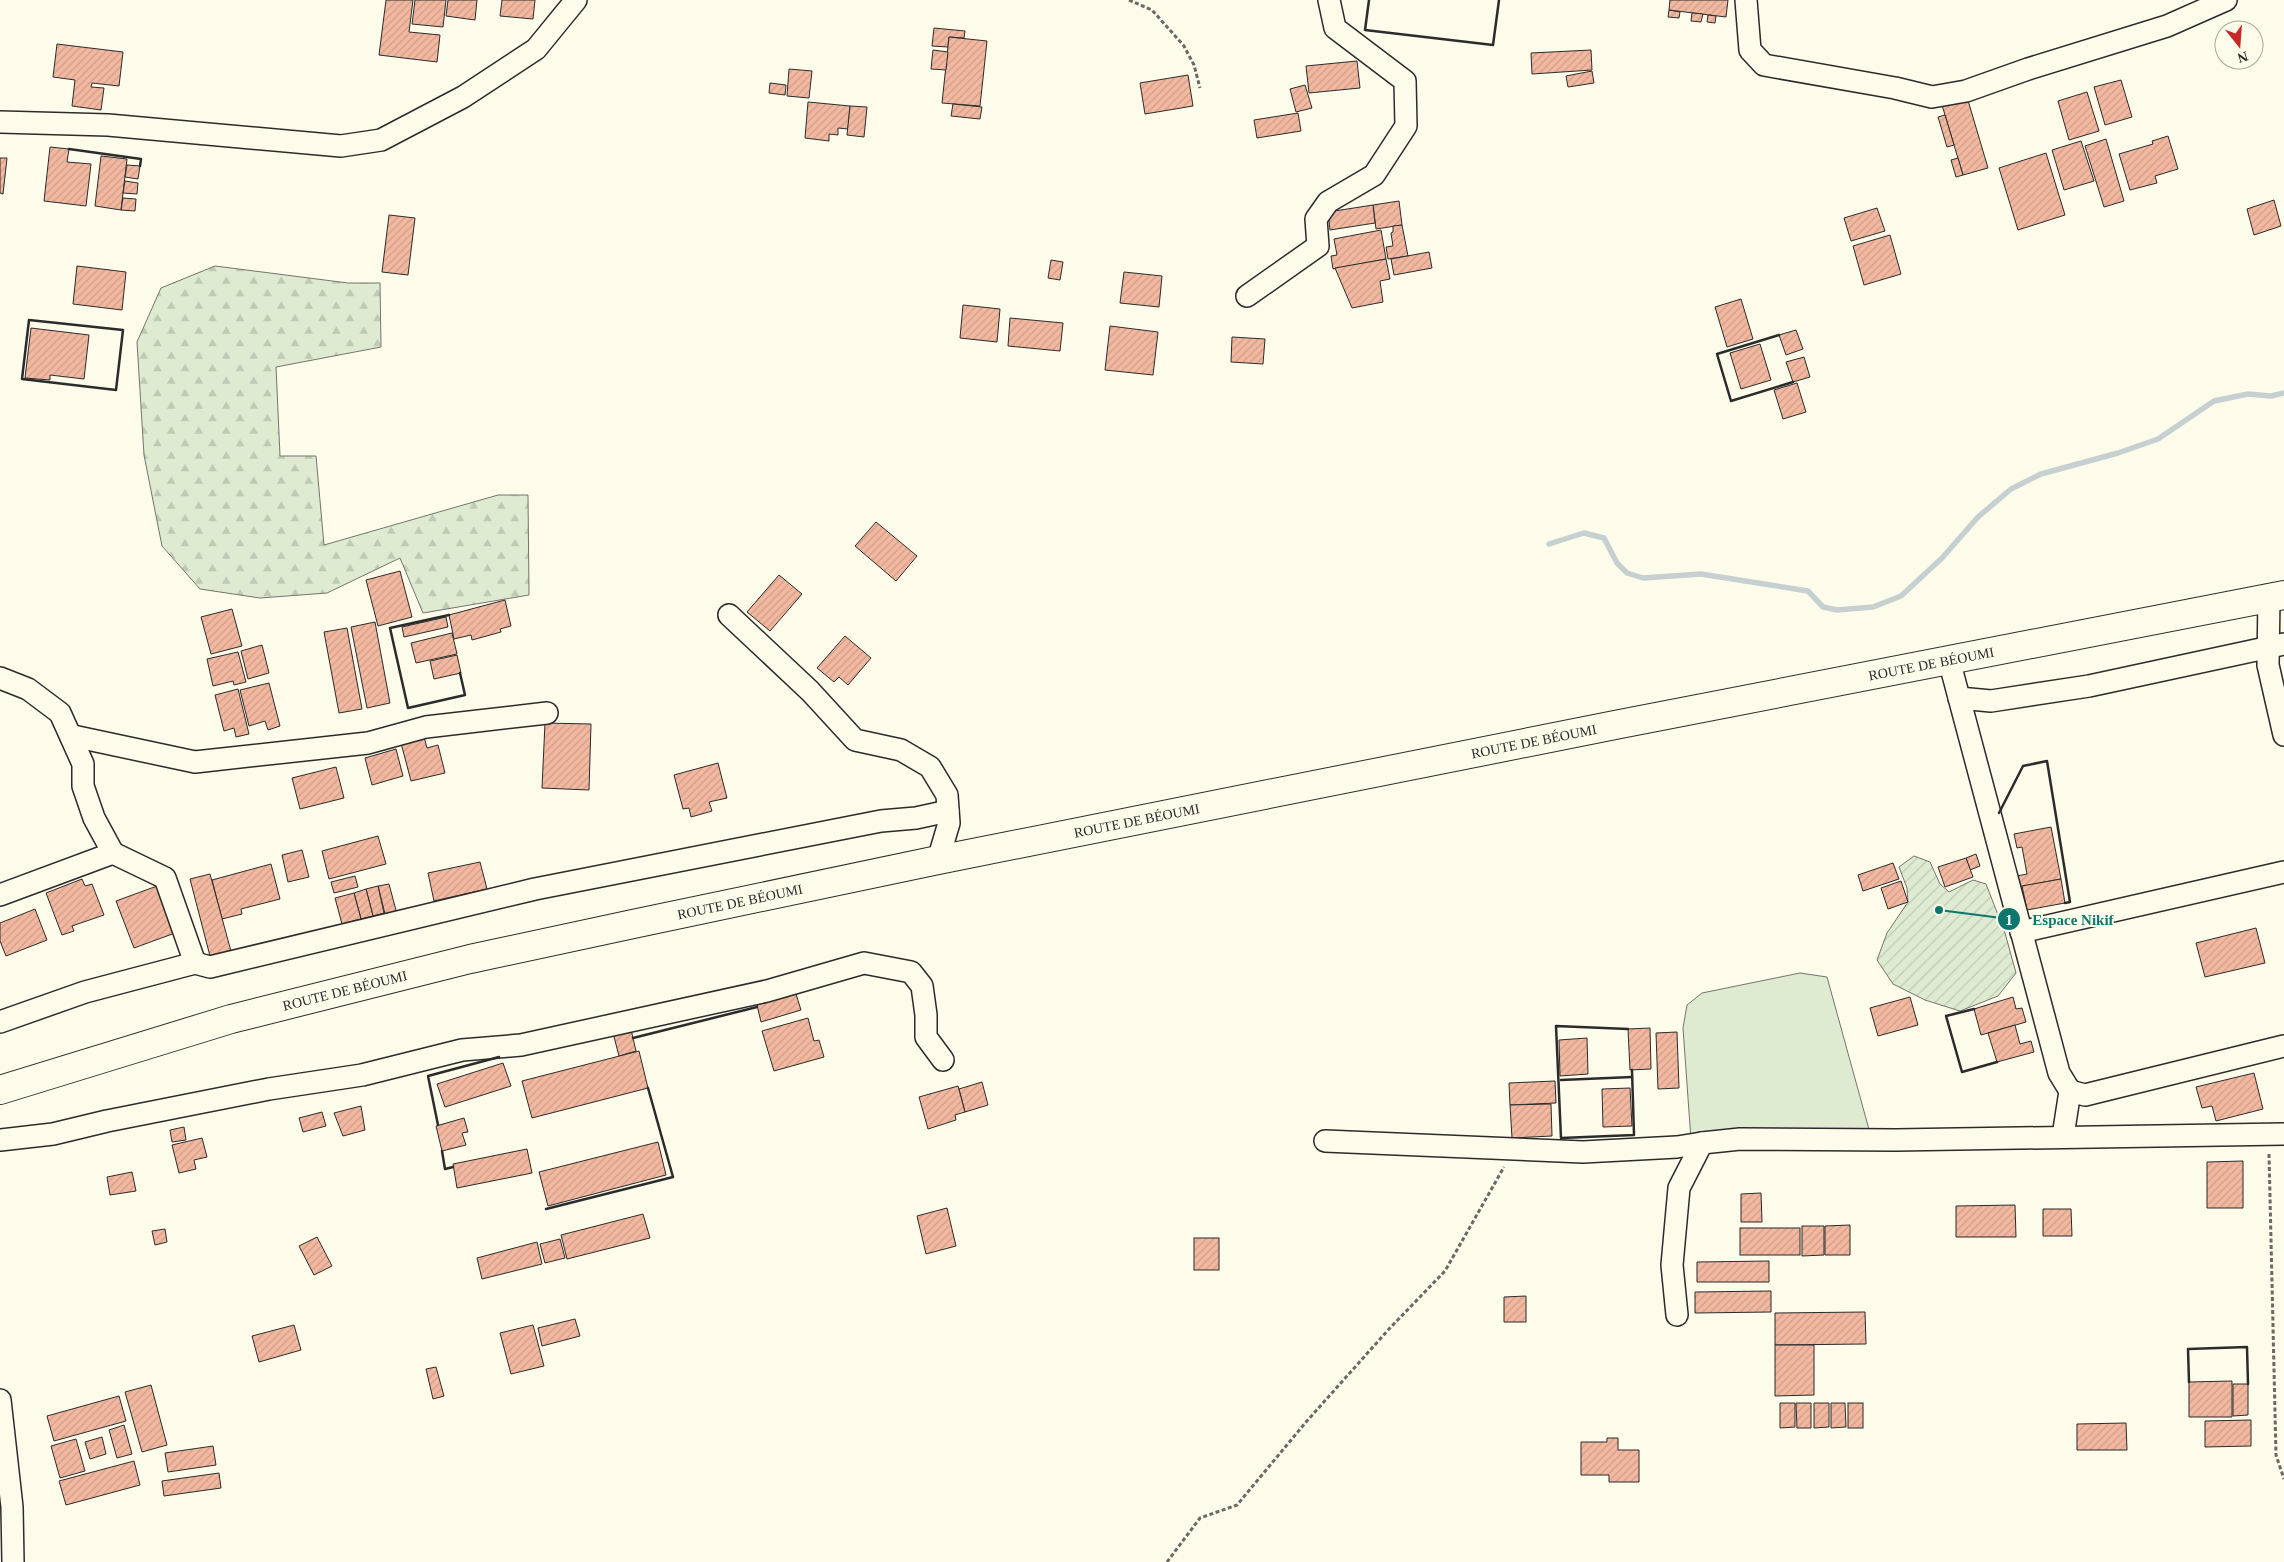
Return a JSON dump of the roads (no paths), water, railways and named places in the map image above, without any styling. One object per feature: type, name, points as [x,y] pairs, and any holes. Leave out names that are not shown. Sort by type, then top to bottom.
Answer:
[{"type":"main road","name":"ROUTE DE BÉOUMI","points":[[0,1090],[231,1019],[470,959],[938,860],[2277,597]]},
{"type":"street","points":[[0,122],[118,126],[341,146],[380,140],[470,92],[536,49],[576,0]]},
{"type":"street","points":[[1248,296],[1318,246],[1316,218],[1328,202],[1374,175],[1406,126],[1405,81],[1335,28],[1329,0]]},
{"type":"street","points":[[1746,0],[1750,50],[1764,65],[1896,88],[1932,97],[1966,91],[2028,69],[2167,26],[2226,0]]},
{"type":"street","points":[[2277,597],[2276,645],[2268,666],[2284,735]]},
{"type":"street","points":[[729,615],[810,692],[855,740],[901,750],[930,767],[947,795],[949,823],[938,860]]},
{"type":"street","points":[[1959,698],[1992,701],[2079,687],[2276,645]]},
{"type":"street","points":[[1949,660],[2058,1073],[2070,1091],[2085,1095],[2284,1046]]},
{"type":"street","points":[[0,678],[28,689],[60,713],[73,736],[84,764],[83,786],[94,818],[113,853],[164,878],[194,963]]},
{"type":"street","points":[[73,736],[195,762],[368,743],[426,727],[546,713]]},
{"type":"street","points":[[0,1022],[85,992],[194,963],[210,967],[535,888],[862,825],[916,818],[948,810]]},
{"type":"street","points":[[0,895],[113,853]]},
{"type":"street","points":[[2021,932],[2284,872]]},
{"type":"street","points":[[0,1140],[53,1134],[107,1121],[270,1089],[362,1075],[462,1050],[521,1045],[767,991],[864,963],[911,972],[922,986],[926,1015],[926,1037],[943,1060]]},
{"type":"street","points":[[2063,1136],[2070,1091]]},
{"type":"street","points":[[1325,1141],[1583,1152],[1677,1147],[1740,1139],[1896,1140],[2063,1136],[2276,1135]]},
{"type":"street","points":[[1677,1315],[1672,1265],[1679,1188],[1702,1143]]},
{"type":"street","points":[[0,1400],[12,1508],[13,1562]]},
{"type":"waterway","points":[[1549,544],[1584,533],[1604,538],[1617,563],[1627,573],[1643,578],[1701,574],[1808,591],[1823,607],[1837,610],[1873,607],[1901,596],[1942,558],[1978,517],[2011,489],[2041,474],[2118,453],[2158,439],[2214,401],[2248,394],[2271,396],[2284,393]]},
{"type":"place","name":"Espace Nikif","points":[[1939,910]]}]
